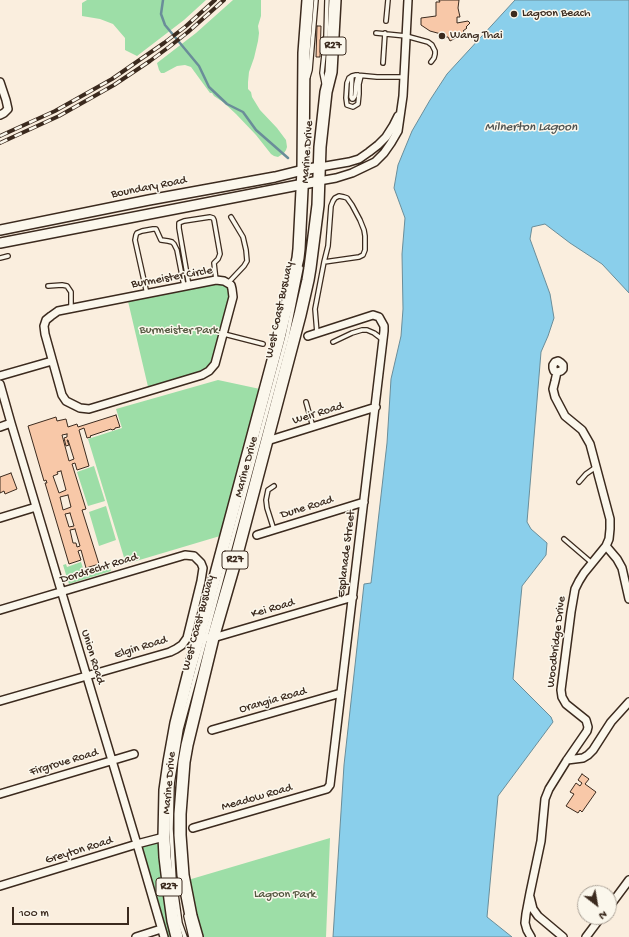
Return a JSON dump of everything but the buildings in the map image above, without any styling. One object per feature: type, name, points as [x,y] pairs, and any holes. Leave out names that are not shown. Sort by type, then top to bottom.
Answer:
[{"type":"main road","name":"Marine Drive","points":[[197,937],[191,916],[183,875],[180,835],[184,762],[206,638],[298,258],[303,170],[304,52],[308,0]]},
{"type":"main road","name":"Marine Drive","points":[[177,937],[170,899],[164,837],[165,790],[169,762],[176,724],[190,668],[206,638],[233,569],[300,315],[309,274],[318,205],[320,148],[326,92],[331,72],[335,0]]},
{"type":"main road","name":"Boundary Road","points":[[0,230],[320,167]]},
{"type":"main road","points":[[0,243],[319,181]]},
{"type":"street","points":[[319,181],[352,173],[375,162],[388,148],[398,130],[402,109],[408,0]]},
{"type":"street","points":[[0,82],[8,108],[0,115]]},
{"type":"street","points":[[320,167],[359,159],[369,152],[386,137],[402,109]]},
{"type":"street","name":"Burmeister Circle","points":[[216,280],[228,283],[232,289],[233,296],[214,364],[209,371],[202,375],[90,409],[73,406],[66,401],[62,395],[45,334],[44,326],[46,320],[58,311],[216,280]]},
{"type":"street","name":"Esplanade Street","points":[[317,333],[369,316],[379,317],[384,326],[376,407],[330,785],[327,789]]},
{"type":"street","points":[[308,336],[317,333]]},
{"type":"street","points":[[0,376],[52,360]]},
{"type":"street","name":"Woodbridge Drive","points":[[531,937],[525,923],[542,841],[545,799],[549,789],[587,731],[588,727],[586,720],[566,704],[560,690],[575,589],[579,581],[606,546],[609,539],[610,529],[610,519],[590,444],[582,430],[565,416],[557,403],[554,393],[554,385],[557,372]]},
{"type":"street","name":"Union Road","points":[[0,384],[164,937]]},
{"type":"street","name":"Weir Road","points":[[267,441],[376,407]]},
{"type":"street","points":[[0,427],[11,423]]},
{"type":"street","name":"Dune Road","points":[[258,535],[364,502]]},
{"type":"street","points":[[0,518],[36,507]]},
{"type":"street","points":[[606,546],[622,568],[629,599]]},
{"type":"street","name":"Dordrecht Road","points":[[0,610],[185,554],[194,556],[201,562]]},
{"type":"street","name":"Elgin Road","points":[[0,701],[170,652],[182,645],[187,638],[201,581],[203,568],[201,562]]},
{"type":"street","name":"Kei Road","points":[[206,638],[353,597]]},
{"type":"street","name":"Orangia Road","points":[[212,730],[340,693]]},
{"type":"street","points":[[567,760],[588,756],[611,722],[629,702]]},
{"type":"street","name":"Firgrove Road","points":[[0,794],[134,754]]},
{"type":"street","name":"Meadow Road","points":[[193,828],[327,789]]},
{"type":"street","name":"Greyton Road","points":[[0,886],[164,837]]},
{"type":"street","points":[[617,896],[629,880]]},
{"type":"street","name":"Woodbridge Drive","points":[[530,893],[533,909],[538,916],[563,937]]},
{"type":"street","points":[[586,937],[595,925]]},
{"type":"street","points":[[136,937],[162,930]]},
{"type":"lane","points":[[304,87],[310,70],[316,0]]},
{"type":"lane","points":[[326,92],[322,73],[326,36],[327,0]]},
{"type":"lane","points":[[386,21],[388,0]]},
{"type":"lane","points":[[376,32],[406,36],[428,42],[432,45],[435,51],[431,62]]},
{"type":"lane","points":[[383,63],[385,33]]},
{"type":"lane","points":[[359,76],[359,101],[356,106],[353,107],[348,105],[346,98],[347,83],[349,78],[352,76],[359,76],[404,78]]},
{"type":"lane","points":[[352,76],[351,97],[353,99],[359,76]]},
{"type":"lane","points":[[317,333],[314,309],[324,262],[328,246],[333,201],[339,196],[347,198],[364,230],[365,250],[363,255],[359,257],[324,262]]},
{"type":"lane","points":[[186,286],[179,228],[180,223],[184,221],[210,217],[213,218],[220,254],[214,263],[216,280]]},
{"type":"lane","points":[[228,283],[247,261],[244,241],[231,217]]},
{"type":"lane","points":[[147,294],[135,240],[137,233],[142,231],[156,229],[161,240],[172,242],[174,244],[177,250],[186,286]]},
{"type":"lane","points":[[0,258],[8,256]]},
{"type":"lane","points":[[48,286],[67,286],[71,292],[71,308]]},
{"type":"lane","points":[[333,342],[362,330],[367,330],[374,333],[383,340]]},
{"type":"lane","points":[[222,334],[263,344]]},
{"type":"lane","points":[[306,402],[313,427]]},
{"type":"lane","points":[[579,482],[586,474],[596,467]]},
{"type":"lane","points":[[274,486],[269,488],[266,500],[274,530]]},
{"type":"lane","points":[[564,539],[592,563]]},
{"type":"lane","name":"West Coast Busway","points":[[185,937],[180,923],[174,880],[171,829],[172,784],[181,729],[206,638]]},
{"type":"lane","points":[[183,875],[184,902]]},
{"type":"lane","points":[[185,914],[191,937]]},
{"type":"green space","points":[[87,0],[206,0],[184,20],[137,56],[125,50],[125,38],[113,24],[100,19],[82,16],[82,3]]},
{"type":"green space","points":[[233,0],[261,0],[258,41],[249,72],[248,89],[260,110],[286,140],[286,150],[278,157],[271,154],[256,135],[236,114],[212,93],[210,93],[191,67],[185,65],[177,66],[164,73],[161,73],[159,70],[157,63],[196,33]]},
{"type":"green space","name":"Burmeister Park","points":[[216,280],[228,283],[233,297],[209,371],[149,391],[127,297]]},
{"type":"green space","points":[[218,380],[260,389],[220,536],[126,564],[88,439],[122,428],[116,409]]},
{"type":"green space","points":[[94,466],[105,501],[88,506],[77,472]]},
{"type":"green space","points":[[106,506],[116,540],[99,546],[89,512]]},
{"type":"green space","points":[[81,562],[84,571],[109,564],[111,571],[69,584],[63,565],[66,564],[67,567]]},
{"type":"green space","points":[[164,837],[177,937],[164,937],[137,844]]},
{"type":"green space","name":"Lagoon Park","points":[[330,838],[326,937],[201,937],[188,880]]},
{"type":"water","name":"Milnerton Lagoon","points":[[515,0],[629,0],[629,293],[602,264],[545,224],[532,227],[530,239],[550,294],[554,318],[541,352],[527,522],[531,529],[547,543],[546,555],[522,586],[513,679],[551,717],[553,722],[498,796],[487,917],[512,937],[333,937],[344,765],[364,584],[371,583],[387,443],[391,379],[401,336],[403,309],[402,254],[405,218],[394,188],[398,165],[412,131],[447,74]]},
{"type":"waterway","points":[[163,0],[161,14],[165,25],[199,66],[209,87],[227,104],[243,112],[256,130],[288,158]]},
{"type":"railway","points":[[0,136],[55,111],[112,79],[185,27],[215,0]]},
{"type":"railway","points":[[0,143],[59,116],[114,85],[169,47],[224,0]]},
{"type":"place","name":"Lagoon Beach","points":[[514,14]]},
{"type":"place","name":"Wang Thai","points":[[442,36]]}]
